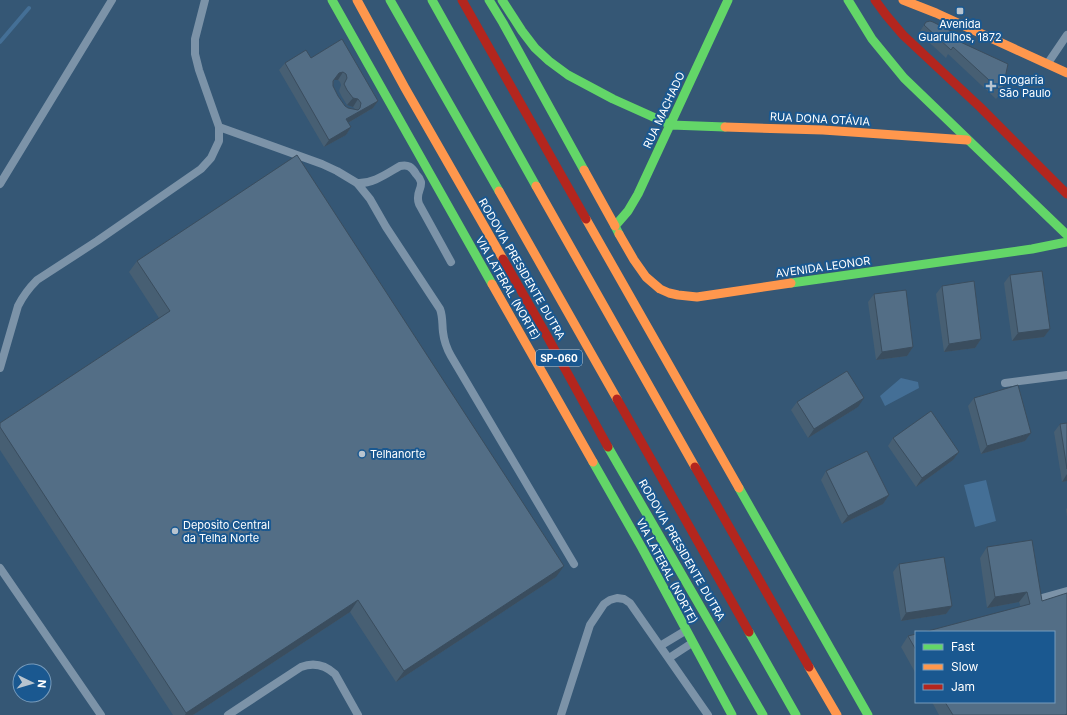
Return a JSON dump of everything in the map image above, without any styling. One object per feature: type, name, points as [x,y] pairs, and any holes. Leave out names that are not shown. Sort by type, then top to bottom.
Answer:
[{"type":"main road","points":[[328,0],[337,9]]},
{"type":"main road","name":"VIA LATERAL (NORTE)","points":[[332,0],[357,43],[385,104],[634,534],[732,715]]},
{"type":"main road","name":"RODOVIA PRESIDENTE DUTRA","points":[[357,0],[426,125],[547,336],[597,428],[763,715]]},
{"type":"main road","name":"RODOVIA PRESIDENTE DUTRA","points":[[390,0],[522,230],[616,399],[796,715]]},
{"type":"main road","points":[[432,0],[645,380],[837,715]]},
{"type":"main road","points":[[462,0],[868,715]]},
{"type":"main road","name":"AVENIDA LEONOR","points":[[489,0],[615,226],[647,278],[661,290],[679,296],[697,297],[1032,249],[1067,242]]},
{"type":"main road","points":[[502,0],[535,48],[568,75],[612,99],[671,125]]},
{"type":"main road","points":[[507,0],[509,12]]},
{"type":"main road","name":"RUA MACHADO","points":[[615,226],[622,220],[630,208],[671,125],[728,0]]},
{"type":"main road","points":[[848,0],[865,30],[880,51],[917,91],[1067,235]]},
{"type":"main road","points":[[876,0],[886,15],[903,35],[980,107],[1067,194]]},
{"type":"main road","points":[[903,0],[936,13],[1067,73]]},
{"type":"main road","points":[[919,62],[932,62]]},
{"type":"main road","points":[[914,75],[917,91]]},
{"type":"main road","points":[[419,95],[426,125]]},
{"type":"main road","name":"RUA DONA OTÁVIA","points":[[671,125],[823,130],[967,140]]},
{"type":"main road","points":[[1044,212],[1044,223]]},
{"type":"main road","points":[[1032,249],[1040,239]]},
{"type":"main road","points":[[812,671],[832,689]]},
{"type":"lane","points":[[0,184],[112,0]]},
{"type":"lane","points":[[0,368],[18,306],[30,286],[201,169],[211,158],[219,141],[219,126],[199,70],[195,39],[205,0]]},
{"type":"lane","points":[[1047,64],[1067,36]]},
{"type":"lane","points":[[351,52],[357,43]]},
{"type":"lane","points":[[219,126],[337,170],[357,184],[370,199],[386,227],[440,309],[444,339],[452,356],[574,564]]},
{"type":"lane","points":[[357,184],[372,182],[400,166],[408,165],[412,168],[421,183],[417,199],[419,204],[451,262]]},
{"type":"lane","points":[[1005,383],[1067,375]]},
{"type":"lane","points":[[0,568],[101,715]]},
{"type":"lane","points":[[1042,598],[1067,591]]},
{"type":"lane","points":[[561,715],[590,625],[604,604],[617,598],[624,599],[630,603],[708,715]]},
{"type":"lane","points":[[660,646],[686,630]]},
{"type":"lane","points":[[669,658],[693,642]]},
{"type":"lane","points":[[228,715],[301,667],[315,664],[323,666],[335,674],[358,715]]},
{"type":"water","points":[[901,378],[918,382],[919,388],[885,406],[880,396]]},
{"type":"water","points":[[986,480],[996,521],[975,527],[964,485]]},
{"type":"building","points":[[930,21],[959,35],[956,40],[1008,64],[1002,92],[953,47],[951,50],[924,25],[926,22]]},
{"type":"building","points":[[342,39],[378,101],[346,119],[351,127],[329,140],[285,63],[306,50],[311,58]],"holes":[[[343,72],[346,74],[347,78],[344,84],[353,98],[358,99],[361,103],[358,110],[345,106],[333,86],[333,81],[339,73]]]},
{"type":"building","points":[[297,155],[564,566],[404,671],[358,600],[186,713],[0,427],[0,423],[170,311],[137,261]]},
{"type":"building","points":[[1042,271],[1050,329],[1018,333],[1010,275]]},
{"type":"building","points":[[974,281],[981,339],[949,344],[942,286]]},
{"type":"building","points":[[906,290],[913,347],[882,352],[874,294]]},
{"type":"building","points":[[847,371],[864,398],[814,429],[797,402]]},
{"type":"building","points":[[1018,385],[1031,433],[987,446],[974,398]]},
{"type":"building","points":[[931,411],[959,452],[922,478],[893,438]]},
{"type":"building","points":[[1067,423],[1067,469],[1060,424]]},
{"type":"building","points":[[867,451],[889,495],[848,516],[826,471]]},
{"type":"building","points":[[1032,540],[1042,601],[1067,593],[1067,714],[1065,715],[953,715],[946,703],[1055,703],[1055,631],[928,631],[1030,604],[1027,592],[995,597],[987,547]]},
{"type":"building","points":[[944,557],[952,606],[906,613],[899,564]]},
{"type":"building","points":[[915,634],[915,648],[908,636]]},
{"type":"waterway","points":[[0,42],[29,8]]},
{"type":"traffic: fast","points":[[332,0],[492,284]]},
{"type":"traffic: fast","points":[[390,0],[499,191]]},
{"type":"traffic: fast","points":[[432,0],[536,186]]},
{"type":"traffic: fast","points":[[489,0],[584,170]]},
{"type":"traffic: fast","points":[[502,0],[535,48],[568,75],[613,99],[671,125],[725,127]]},
{"type":"traffic: fast","points":[[619,234],[615,226],[628,211],[638,194],[728,0]]},
{"type":"traffic: fast","points":[[848,0],[872,39],[904,78],[1067,235]]},
{"type":"traffic: fast","points":[[791,283],[1032,249],[1067,242]]},
{"type":"traffic: fast","points":[[608,447],[763,715]]},
{"type":"traffic: fast","points":[[593,462],[642,548],[732,715]]},
{"type":"traffic: fast","points":[[739,488],[868,715]]},
{"type":"traffic: fast","points":[[749,632],[796,715]]},
{"type":"traffic: slow","points":[[357,0],[405,88],[503,259]]},
{"type":"traffic: slow","points":[[903,0],[936,13],[1067,73]]},
{"type":"traffic: slow","points":[[725,127],[823,130],[967,140]]},
{"type":"traffic: slow","points":[[584,170],[615,226]]},
{"type":"traffic: slow","points":[[536,186],[695,467]]},
{"type":"traffic: slow","points":[[499,191],[617,399]]},
{"type":"traffic: slow","points":[[586,219],[739,488]]},
{"type":"traffic: slow","points":[[619,234],[646,277],[660,289],[669,293],[697,297],[791,283]]},
{"type":"traffic: slow","points":[[492,284],[593,462]]},
{"type":"traffic: slow","points":[[809,667],[837,715]]},
{"type":"traffic: jam","points":[[462,0],[586,219]]},
{"type":"traffic: jam","points":[[875,0],[903,35],[980,107],[1067,194]]},
{"type":"traffic: jam","points":[[503,259],[608,447]]},
{"type":"traffic: jam","points":[[617,399],[749,632]]},
{"type":"traffic: jam","points":[[695,467],[809,667]]},
{"type":"place","name":"Avenida Guarulhos, 1872","points":[[960,11]]},
{"type":"place","name":"Drogaria São Paulo","points":[[991,86]]},
{"type":"place","name":"Telhanorte","points":[[362,454]]},
{"type":"place","name":"Deposito Central da Telha Norte","points":[[175,531]]}]
